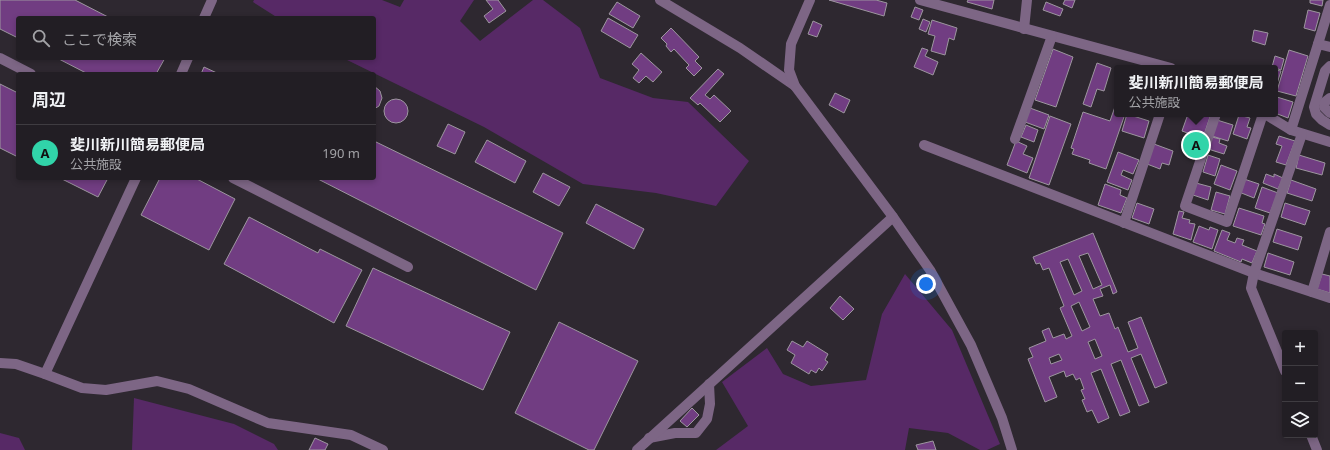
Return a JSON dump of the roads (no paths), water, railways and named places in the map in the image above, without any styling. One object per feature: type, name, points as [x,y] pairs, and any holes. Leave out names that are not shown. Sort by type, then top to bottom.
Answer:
[{"type":"street","points":[[205,16],[212,0]]},
{"type":"street","points":[[660,0],[740,48],[795,86]]},
{"type":"street","points":[[810,0],[791,44],[789,70],[795,86],[893,217],[930,270],[971,345],[1002,418],[1012,450]]},
{"type":"street","points":[[920,0],[1160,65]]},
{"type":"street","points":[[1024,28],[1027,0]]},
{"type":"street","points":[[1292,130],[1330,4]]},
{"type":"street","points":[[1016,139],[1052,36]]},
{"type":"street","points":[[1318,44],[1330,47]]},
{"type":"street","points":[[0,58],[27,72]]},
{"type":"street","points":[[182,72],[187,60]]},
{"type":"street","points":[[1330,66],[1325,71],[1326,81],[1314,107],[1316,114],[1330,125]]},
{"type":"street","points":[[1330,98],[1325,102],[1324,107],[1330,112]]},
{"type":"street","points":[[1124,223],[1159,117]]},
{"type":"street","points":[[1215,117],[1185,206],[1227,222],[1263,117]]},
{"type":"street","points":[[1269,117],[1292,130],[1330,142]]},
{"type":"street","points":[[1283,366],[1251,288],[1254,273],[1302,134]]},
{"type":"street","points":[[924,144],[1254,273],[1330,298]]},
{"type":"street","points":[[46,374],[135,180]]},
{"type":"street","points":[[237,180],[408,267]]},
{"type":"street","points":[[637,450],[893,217]]},
{"type":"street","points":[[1312,292],[1330,232]]},
{"type":"street","points":[[0,363],[16,364],[82,388],[106,390],[157,381],[190,389],[268,423],[351,435],[383,450]]},
{"type":"street","points":[[649,438],[675,433],[696,432],[707,419],[710,404],[708,384]]},
{"type":"street","points":[[1312,438],[1317,450]]},
{"type":"place","name":"斐川新川簡易郵便局","points":[[1196,145]]}]
